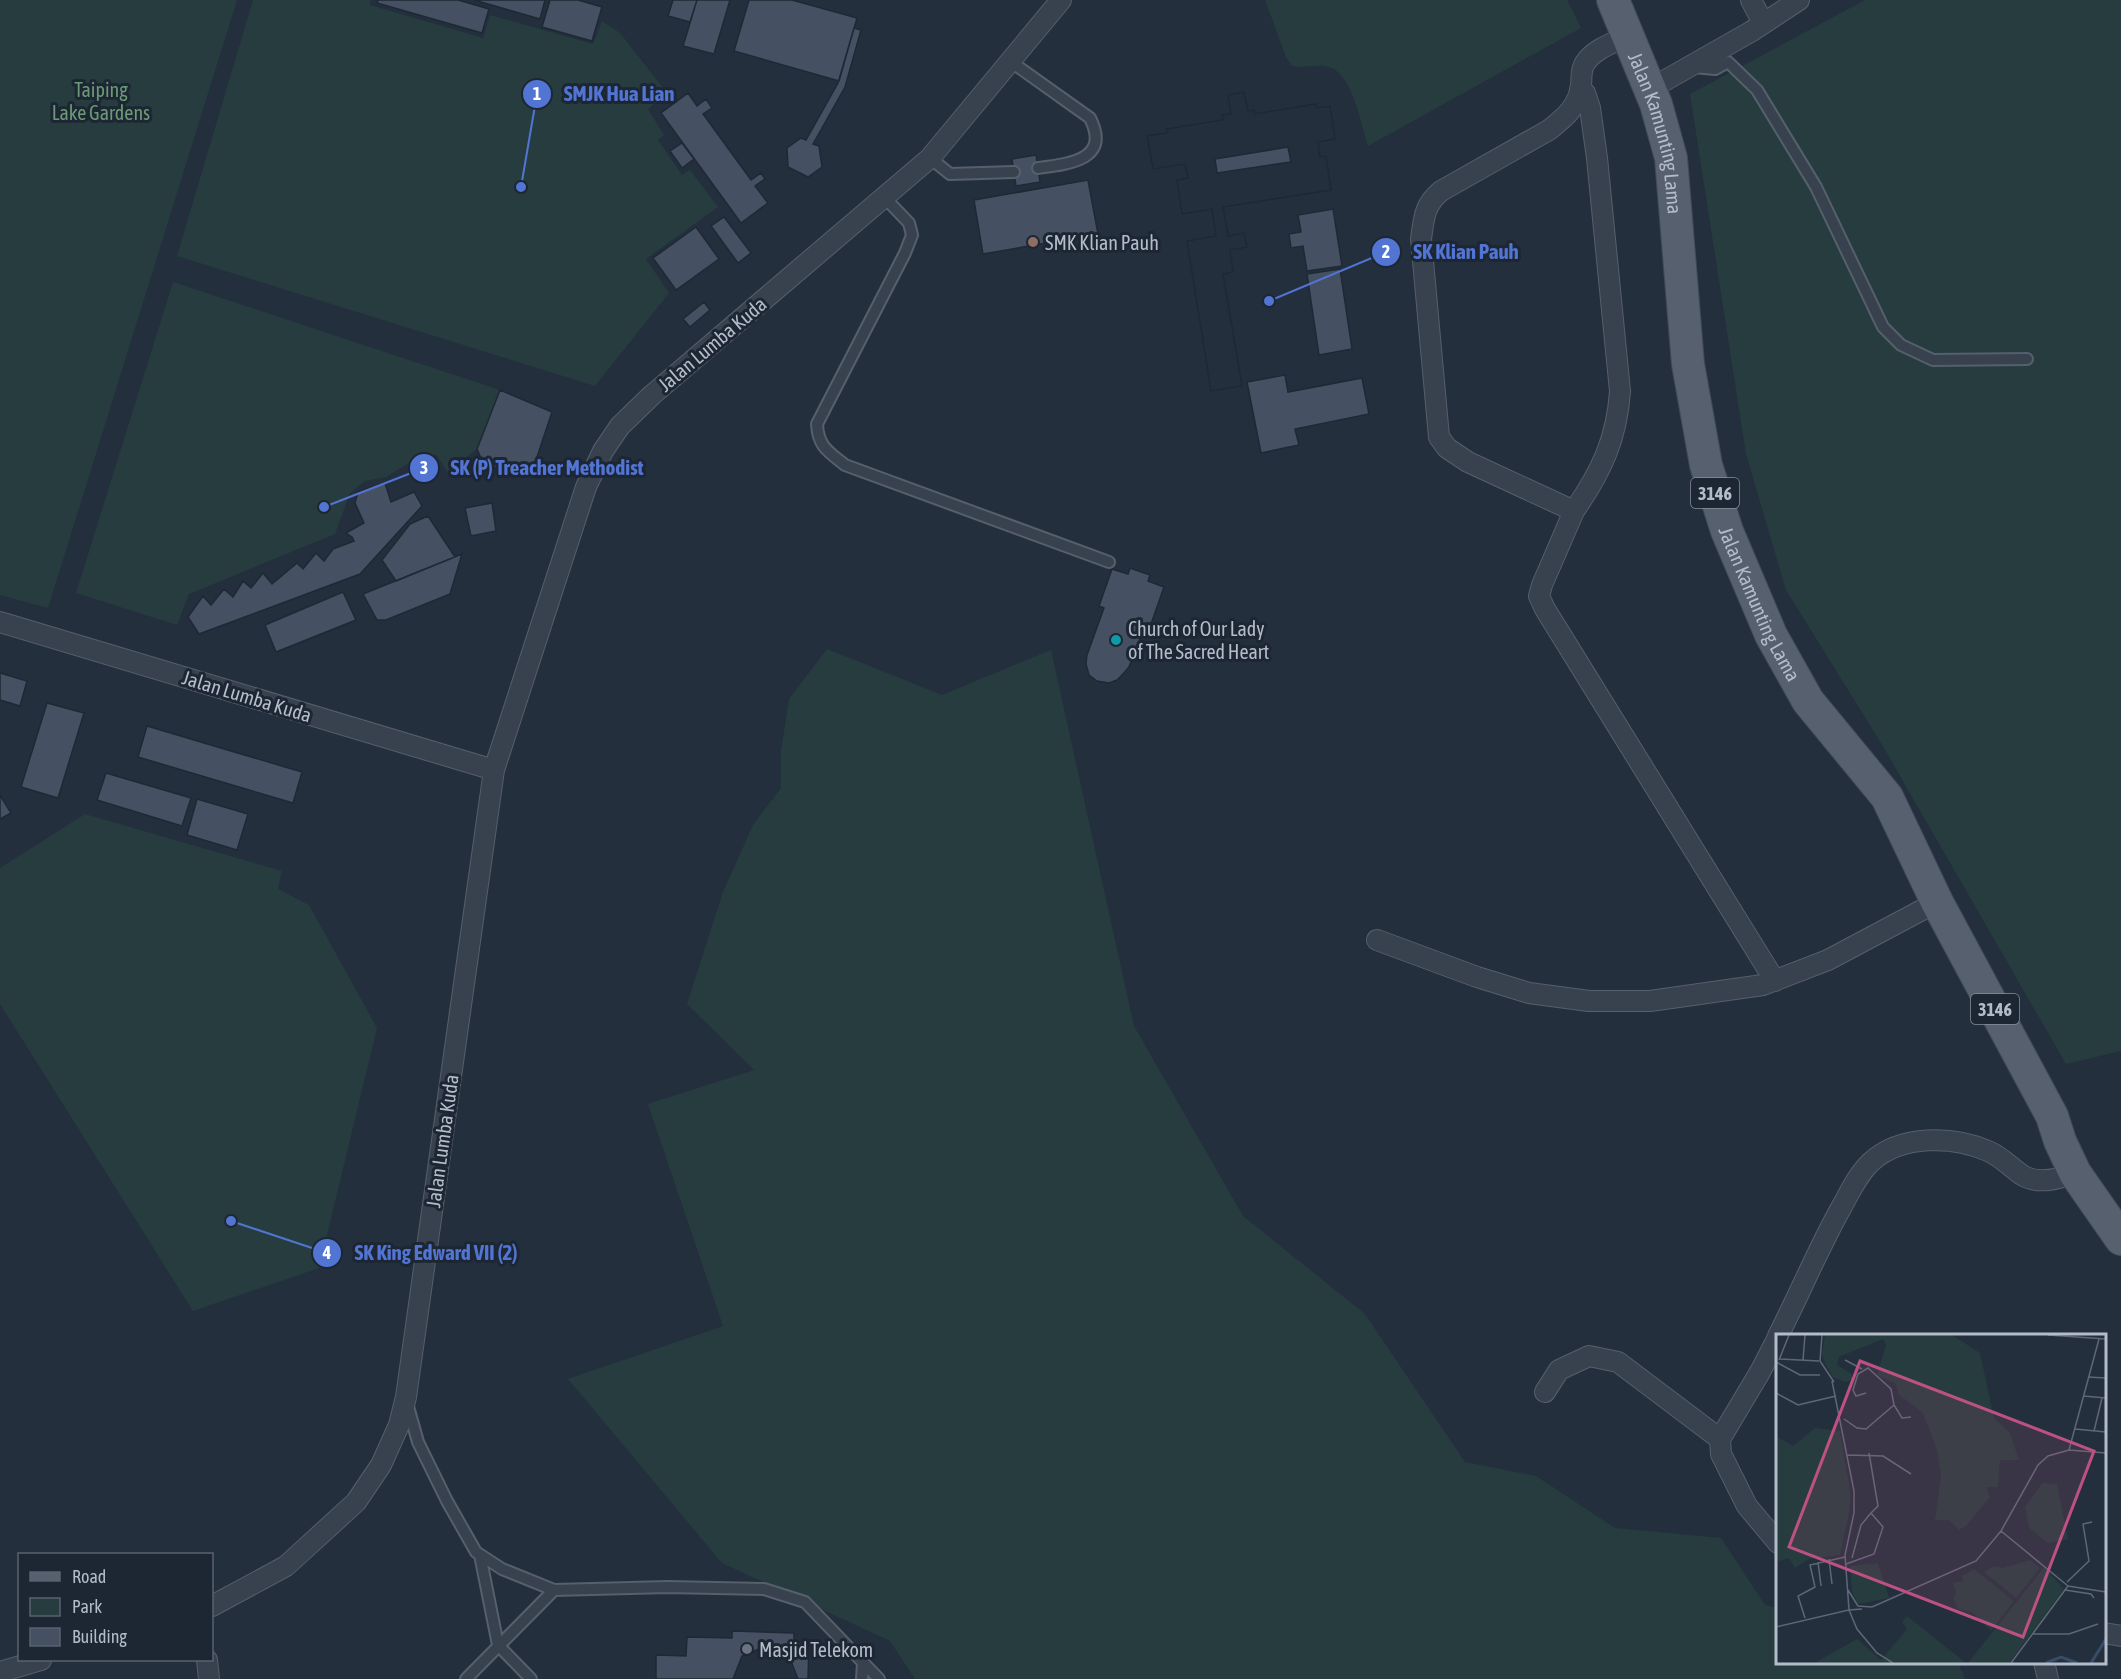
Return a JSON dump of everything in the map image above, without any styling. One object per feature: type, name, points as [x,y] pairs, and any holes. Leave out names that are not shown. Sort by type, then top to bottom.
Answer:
[{"type":"main road","name":"Jalan Kamunting Lama","points":[[1612,0],[1650,89],[1671,158],[1688,364],[1694,404],[1706,465],[1727,531],[1771,635],[1808,700],[1887,797],[1937,902],[2052,1116],[2060,1141],[2121,1214]]},
{"type":"main road","name":"Jalan Kamunting Lama","points":[[2082,1170],[2121,1239]]},
{"type":"street","name":"Jalan Lumba Kuda","points":[[213,1605],[286,1566],[356,1502],[381,1465],[399,1425],[406,1397],[494,770],[586,487],[603,451],[620,426],[652,395],[930,158],[1061,0]]},
{"type":"street","points":[[1751,0],[1763,23]]},
{"type":"street","points":[[1650,89],[1799,0]]},
{"type":"street","points":[[1574,512],[1468,462],[1447,448],[1439,437],[1421,239],[1424,215],[1430,200],[1441,191],[1549,130],[1574,107],[1580,89],[1581,72],[1590,57],[1601,48],[1628,36]]},
{"type":"street","points":[[1580,89],[1585,93],[1590,108],[1597,158],[1620,391],[1618,416],[1611,446],[1593,483],[1574,512],[1539,596],[1677,825],[1775,981]]},
{"type":"street","name":"Jalan Lumba Kuda","points":[[0,622],[494,770]]},
{"type":"street","points":[[1377,940],[1477,977],[1530,993],[1589,1001],[1650,1001],[1763,985],[1775,981],[1828,960],[1937,902]]},
{"type":"street","points":[[1779,1334],[1820,1245],[1856,1182],[1872,1162],[1891,1149],[1918,1141],[1945,1140],[1973,1144],[2000,1157],[2024,1176],[2039,1180],[2058,1179],[2082,1170]]},
{"type":"street","points":[[1776,1340],[1720,1439],[1721,1454],[1747,1506],[1776,1541]]},
{"type":"street","points":[[1545,1392],[1558,1370],[1589,1356],[1618,1362],[1720,1439]]},
{"type":"street","points":[[2106,1633],[2121,1635]]},
{"type":"street","points":[[0,1672],[35,1661]]},
{"type":"street","points":[[207,1661],[209,1679]]},
{"type":"street","points":[[2044,1664],[2048,1679]]},
{"type":"lane","points":[[1011,61],[1090,118],[1094,127],[1096,139],[1093,150],[1084,157],[1070,164],[1038,168]]},
{"type":"lane","points":[[1690,66],[1715,69],[1728,62],[1756,90],[1816,187],[1883,327],[1901,345],[1933,360],[2027,359]]},
{"type":"lane","points":[[930,158],[950,174],[1014,172]]},
{"type":"lane","points":[[884,197],[909,223],[912,235],[905,253],[817,424],[818,439],[845,465],[1110,562]]},
{"type":"lane","points":[[406,1397],[418,1442],[447,1501],[476,1552],[502,1569],[554,1590],[668,1587],[764,1589],[805,1602],[879,1679]]},
{"type":"lane","points":[[480,1555],[498,1646],[531,1679]]},
{"type":"lane","points":[[466,1679],[554,1590]]},
{"type":"lane","points":[[862,1679],[863,1663]]},
{"type":"green space","name":"Taiping Lake Gardens","points":[[0,0],[237,0],[48,608],[0,595]]},
{"type":"green space","points":[[253,0],[370,0],[370,5],[483,38],[490,15],[593,44],[602,21],[620,33],[667,93],[648,109],[664,135],[658,140],[682,175],[690,170],[718,207],[646,259],[669,293],[595,386],[177,256]]},
{"type":"green space","points":[[1265,0],[1567,0],[1581,28],[1368,146],[1355,101],[1344,79],[1337,72],[1325,66],[1292,66],[1286,57]]},
{"type":"green space","points":[[1865,0],[2121,0],[2121,1051],[2066,1064],[1881,743],[1786,590],[1746,454],[1690,94]]},
{"type":"green space","points":[[173,282],[500,390],[477,449],[447,472],[437,455],[417,458],[386,477],[365,481],[350,493],[335,534],[189,594],[177,625],[76,593]]},
{"type":"green space","points":[[827,649],[942,695],[1051,650],[1134,1026],[1243,1216],[1365,1314],[1465,1462],[1536,1476],[1615,1528],[1721,1538],[1765,1605],[1776,1608],[1776,1664],[1958,1664],[1965,1679],[915,1679],[890,1641],[722,1563],[568,1379],[723,1326],[648,1104],[754,1070],[687,1004],[723,892],[753,825],[781,788],[781,751],[789,699]]},
{"type":"green space","points":[[85,814],[282,871],[278,889],[309,905],[377,1028],[319,1268],[193,1311],[0,1004],[0,868]]},
{"type":"building","points":[[378,0],[458,0],[489,9],[482,33],[377,3]]},
{"type":"building","points":[[474,0],[545,0],[540,19]]},
{"type":"building","points":[[550,0],[578,0],[602,7],[592,41],[542,27]]},
{"type":"building","points":[[673,0],[697,0],[690,22],[668,16]]},
{"type":"building","points":[[697,0],[730,0],[714,54],[683,46]]},
{"type":"building","points":[[749,0],[792,0],[857,18],[839,81],[734,51]]},
{"type":"building","points":[[854,28],[861,30],[845,87],[813,144],[819,146],[822,167],[808,177],[788,167],[787,148],[801,138],[806,140],[838,83]]},
{"type":"building","points":[[1244,92],[1248,111],[1254,110],[1254,114],[1316,104],[1316,108],[1330,106],[1335,139],[1318,142],[1320,157],[1326,156],[1331,190],[1223,207],[1228,236],[1244,233],[1247,247],[1230,250],[1233,272],[1223,274],[1242,386],[1211,391],[1187,241],[1216,236],[1212,209],[1182,214],[1177,180],[1188,178],[1185,164],[1153,169],[1147,136],[1167,133],[1166,129],[1223,120],[1222,115],[1231,114],[1228,95]],"holes":[[[1288,147],[1291,162],[1217,173],[1215,159]]]},
{"type":"building","points":[[1244,92],[1248,111],[1254,110],[1254,114],[1316,104],[1316,108],[1330,106],[1335,139],[1318,142],[1320,157],[1326,156],[1331,190],[1223,207],[1228,236],[1244,233],[1247,247],[1230,250],[1233,272],[1223,274],[1242,386],[1211,391],[1187,241],[1216,236],[1212,209],[1182,214],[1177,180],[1188,178],[1185,164],[1153,169],[1147,136],[1167,133],[1166,129],[1223,120],[1222,115],[1231,114],[1228,95]]},
{"type":"building","points":[[688,93],[697,106],[706,99],[712,108],[703,114],[751,180],[761,173],[765,179],[755,186],[768,203],[741,223],[661,113]]},
{"type":"building","points":[[682,143],[694,159],[682,168],[670,151]]},
{"type":"building","points":[[1036,155],[1040,182],[1016,186],[1012,159]]},
{"type":"building","points":[[1088,180],[1098,234],[983,254],[974,200]]},
{"type":"building","points":[[1333,209],[1342,266],[1307,271],[1303,246],[1291,248],[1289,234],[1301,232],[1298,215]]},
{"type":"building","points":[[724,217],[751,253],[738,263],[711,226]]},
{"type":"building","points":[[696,227],[719,259],[676,290],[653,258]]},
{"type":"building","points":[[1340,269],[1352,349],[1319,355],[1307,274]]},
{"type":"building","points":[[704,302],[710,310],[690,327],[683,319]]},
{"type":"building","points":[[1285,375],[1288,392],[1362,378],[1369,414],[1295,429],[1299,445],[1261,453],[1247,382]]},
{"type":"building","points":[[500,390],[552,412],[533,469],[500,472],[480,456],[477,449]]},
{"type":"building","points":[[385,483],[391,502],[414,492],[422,506],[360,574],[199,634],[188,617],[203,596],[211,605],[224,589],[233,597],[243,581],[251,588],[263,573],[272,584],[297,563],[303,569],[316,553],[324,561],[333,549],[354,541],[346,533],[364,523],[355,503],[358,492]]},
{"type":"building","points":[[492,503],[496,531],[471,536],[465,508]]},
{"type":"building","points":[[428,516],[455,557],[396,581],[382,560],[410,524]]},
{"type":"building","points":[[462,554],[450,594],[386,620],[377,620],[363,594]]},
{"type":"building","name":"Church of Our Lady of The Sacred Heart","points":[[1130,568],[1150,575],[1148,581],[1164,587],[1151,624],[1146,623],[1129,667],[1117,680],[1109,683],[1097,681],[1089,675],[1086,664],[1087,655],[1104,608],[1099,606],[1112,569],[1128,574]]},
{"type":"building","points":[[343,592],[356,620],[276,652],[265,625]]},
{"type":"building","points":[[0,673],[27,681],[20,706],[0,700]]},
{"type":"building","points":[[47,703],[84,713],[58,798],[21,787]]},
{"type":"building","points":[[147,726],[302,772],[293,803],[138,757]]},
{"type":"building","points":[[106,773],[191,798],[182,826],[97,800]]},
{"type":"building","points":[[0,795],[11,813],[0,819]]},
{"type":"building","points":[[197,799],[248,814],[237,850],[187,835]]},
{"type":"building","name":"Masjid Telekom","points":[[732,1631],[794,1633],[794,1642],[809,1643],[808,1679],[656,1679],[656,1655],[686,1656],[687,1637],[732,1638]]},
{"type":"building","points":[[766,1646],[789,1656],[798,1679],[733,1679],[742,1656]]},
{"type":"place","name":"SMJK Hua Lian","points":[[521,187]]},
{"type":"place","name":"SMK Klian Pauh","points":[[1033,242]]},
{"type":"place","name":"SK Klian Pauh","points":[[1269,301]]},
{"type":"place","name":"SK (P) Treacher Methodist","points":[[324,507]]},
{"type":"place","name":"Church of Our Lady of The Sacred Heart","points":[[1116,640]]},
{"type":"place","name":"SK King Edward VII (2)","points":[[231,1221]]},
{"type":"place","name":"Masjid Telekom","points":[[747,1649]]}]
